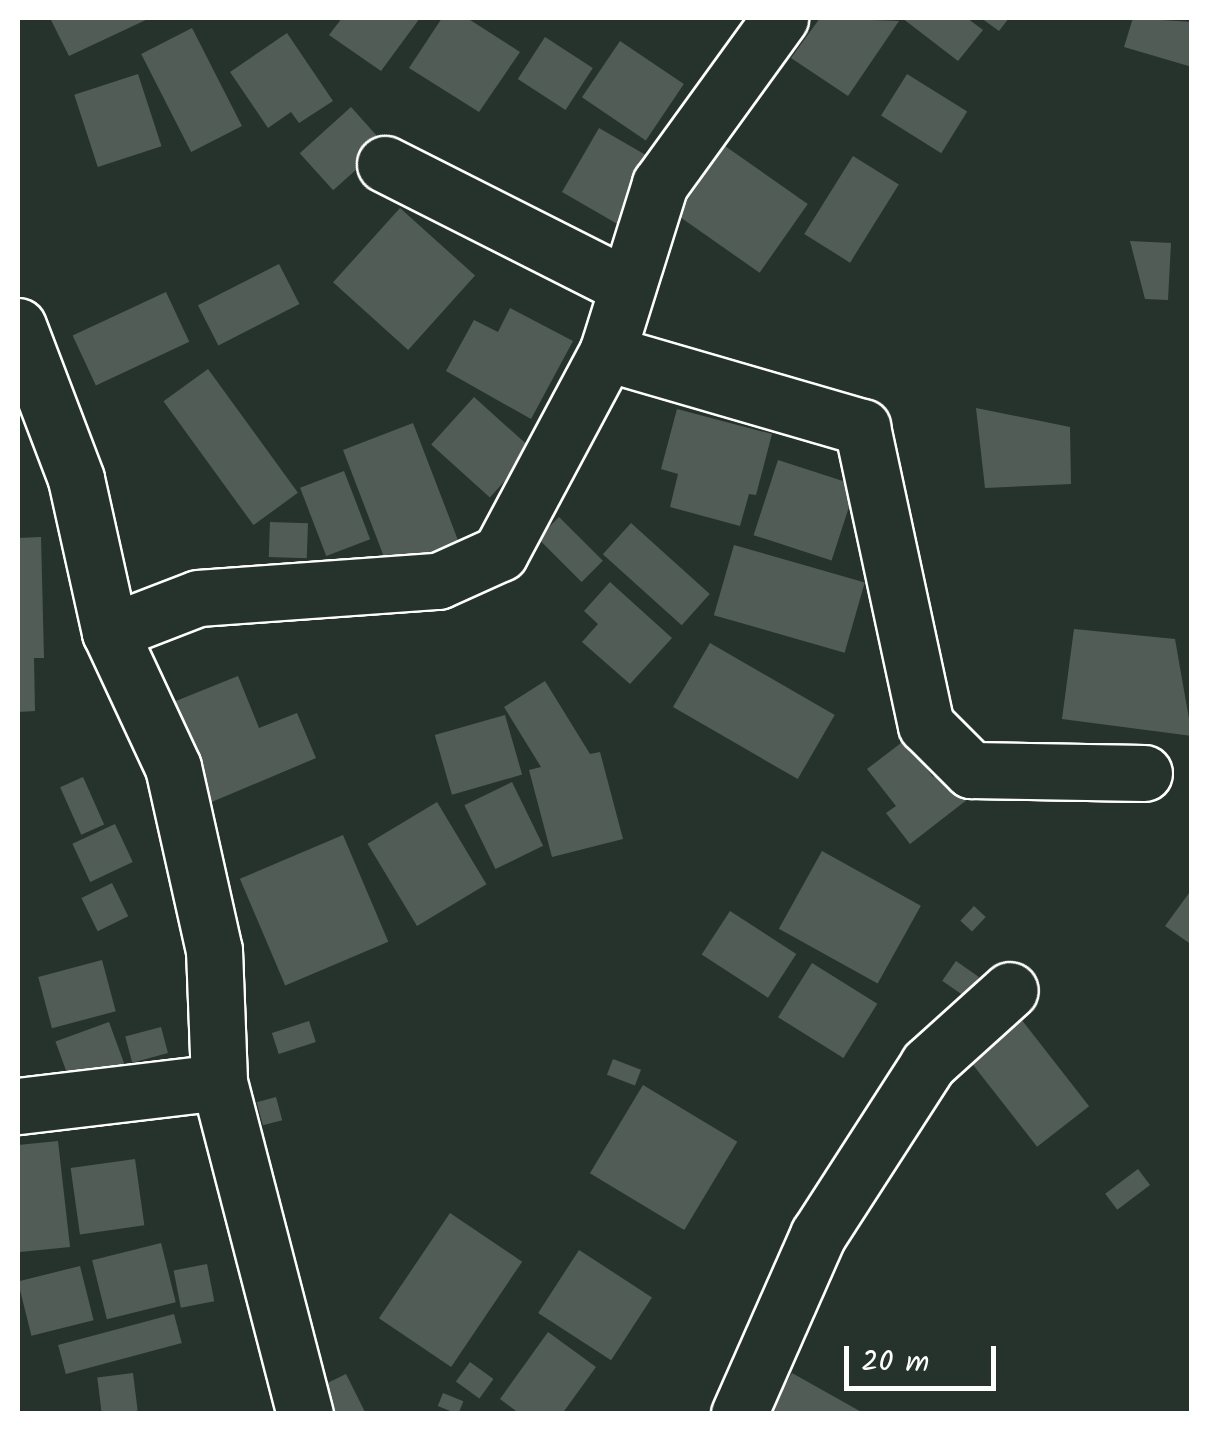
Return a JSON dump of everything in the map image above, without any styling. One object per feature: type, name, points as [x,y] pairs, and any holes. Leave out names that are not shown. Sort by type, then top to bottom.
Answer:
[{"type":"street","points":[[110,632],[198,598],[438,581],[500,553],[607,354],[660,184],[780,18]]},
{"type":"street","points":[[385,164],[627,286]]},
{"type":"street","points":[[18,326],[76,478],[110,632],[174,767],[214,950],[218,1082],[304,1414]]},
{"type":"street","points":[[607,354],[862,427],[926,724],[971,770],[1144,773]]},
{"type":"street","points":[[738,1414],[818,1235],[928,1064],[1010,990]]},
{"type":"street","points":[[18,1106],[218,1082]]},
{"type":"building","points":[[50,18],[150,18],[69,56]]},
{"type":"building","points":[[342,18],[420,18],[381,71],[329,35]]},
{"type":"building","points":[[442,18],[467,18],[520,52],[479,112],[409,68]]},
{"type":"building","points":[[820,18],[899,21],[848,96],[791,58]]},
{"type":"building","points":[[902,18],[967,18],[983,30],[958,61]]},
{"type":"building","points":[[981,18],[1009,18],[999,31]]},
{"type":"building","points":[[1133,18],[1192,22],[1192,67],[1124,47]]},
{"type":"building","points":[[192,28],[242,126],[191,152],[141,54]]},
{"type":"building","points":[[287,33],[333,101],[299,123],[291,112],[268,128],[230,72]]},
{"type":"building","points":[[545,37],[593,68],[566,110],[518,79]]},
{"type":"building","points":[[620,41],[684,84],[646,140],[582,97]]},
{"type":"building","points":[[138,74],[161,146],[98,167],[74,95]]},
{"type":"building","points":[[907,74],[967,112],[941,153],[881,116]]},
{"type":"building","points":[[351,107],[384,144],[333,190],[300,153]]},
{"type":"building","points":[[599,128],[657,162],[620,226],[562,192]]},
{"type":"building","points":[[725,146],[808,204],[760,273],[677,215]]},
{"type":"building","points":[[853,156],[899,185],[850,263],[804,234]]},
{"type":"building","points":[[400,208],[475,276],[408,350],[333,282]]},
{"type":"building","points":[[1130,241],[1171,243],[1168,300],[1145,299]]},
{"type":"building","points":[[279,264],[299,304],[218,345],[198,305]]},
{"type":"building","points":[[166,292],[189,342],[96,385],[73,336]]},
{"type":"building","points":[[510,308],[573,341],[531,419],[446,371],[474,320],[498,332]]},
{"type":"building","points":[[208,369],[298,493],[253,525],[164,401]]},
{"type":"building","points":[[474,397],[533,450],[490,497],[431,445]]},
{"type":"building","points":[[976,408],[1070,427],[1071,484],[985,488]]},
{"type":"building","points":[[677,409],[772,434],[756,495],[749,494],[740,526],[670,507],[678,474],[661,469]]},
{"type":"building","points":[[413,423],[459,542],[389,569],[343,450]]},
{"type":"building","points":[[778,460],[856,485],[832,560],[754,535]]},
{"type":"building","points":[[344,471],[370,539],[326,556],[300,488]]},
{"type":"building","points":[[559,517],[603,561],[582,582],[538,538]]},
{"type":"building","points":[[270,522],[308,523],[307,558],[269,557]]},
{"type":"building","points":[[631,523],[710,594],[682,625],[603,554]]},
{"type":"building","points":[[41,537],[44,658],[34,658],[35,711],[18,712],[18,538]]},
{"type":"building","points":[[734,545],[865,582],[845,653],[714,615]]},
{"type":"building","points":[[610,582],[672,638],[630,684],[582,642],[598,624],[584,611]]},
{"type":"building","points":[[1074,629],[1175,639],[1192,736],[1062,719]]},
{"type":"building","points":[[710,643],[835,715],[798,779],[673,707]]},
{"type":"building","points":[[238,676],[259,728],[297,713],[316,758],[207,804],[166,705]]},
{"type":"building","points":[[545,681],[590,754],[600,752],[623,839],[552,857],[529,770],[541,767],[504,707]]},
{"type":"building","points":[[505,715],[522,775],[452,795],[435,735]]},
{"type":"building","points":[[905,740],[933,777],[944,769],[968,799],[910,844],[886,813],[896,806],[867,769]]},
{"type":"building","points":[[83,777],[104,825],[81,835],[60,787]]},
{"type":"building","points":[[512,782],[543,846],[495,869],[464,805]]},
{"type":"building","points":[[437,802],[486,884],[417,926],[368,844]]},
{"type":"building","points":[[115,824],[133,862],[90,882],[72,844]]},
{"type":"building","points":[[343,835],[388,942],[285,986],[240,879]]},
{"type":"building","points":[[822,851],[921,906],[878,984],[779,929]]},
{"type":"building","points":[[112,883],[128,916],[98,931],[81,898]]},
{"type":"building","points":[[1192,889],[1192,945],[1165,926]]},
{"type":"building","points":[[974,906],[986,917],[972,932],[960,921]]},
{"type":"building","points":[[730,911],[796,954],[768,998],[702,955]]},
{"type":"building","points":[[102,960],[116,1011],[52,1028],[38,977]]},
{"type":"building","points":[[956,961],[979,977],[965,997],[942,981]]},
{"type":"building","points":[[812,963],[877,1004],[843,1058],[778,1017]]},
{"type":"building","points":[[1014,1010],[1089,1106],[1037,1147],[962,1051]]},
{"type":"building","points":[[309,1021],[316,1042],[279,1054],[272,1033]]},
{"type":"building","points":[[109,1022],[124,1064],[71,1084],[55,1041]]},
{"type":"building","points":[[161,1027],[168,1053],[132,1063],[125,1037]]},
{"type":"building","points":[[613,1059],[641,1070],[635,1086],[607,1075]]},
{"type":"building","points":[[643,1085],[737,1142],[684,1230],[590,1173]]},
{"type":"building","points":[[276,1097],[282,1120],[263,1125],[257,1102]]},
{"type":"building","points":[[58,1141],[70,1247],[20,1252],[18,1145]]},
{"type":"building","points":[[135,1159],[144,1225],[80,1234],[71,1168]]},
{"type":"building","points":[[1138,1169],[1150,1185],[1117,1210],[1105,1194]]},
{"type":"building","points":[[450,1213],[522,1262],[451,1367],[379,1318]]},
{"type":"building","points":[[161,1243],[176,1302],[107,1319],[92,1260]]},
{"type":"building","points":[[579,1250],[652,1297],[611,1360],[538,1313]]},
{"type":"building","points":[[207,1264],[214,1301],[181,1308],[174,1270]]},
{"type":"building","points":[[80,1266],[94,1320],[31,1336],[18,1281]]},
{"type":"building","points":[[174,1314],[182,1343],[66,1374],[58,1345]]},
{"type":"building","points":[[548,1332],[596,1367],[562,1414],[520,1414],[500,1399]]},
{"type":"building","points":[[470,1362],[493,1379],[479,1398],[456,1381]]},
{"type":"building","points":[[133,1373],[138,1411],[102,1414],[97,1377]]},
{"type":"building","points":[[792,1373],[865,1414],[769,1414]]},
{"type":"building","points":[[346,1374],[366,1414],[332,1414],[319,1387]]},
{"type":"building","points":[[443,1393],[463,1401],[458,1414],[438,1406]]}]
